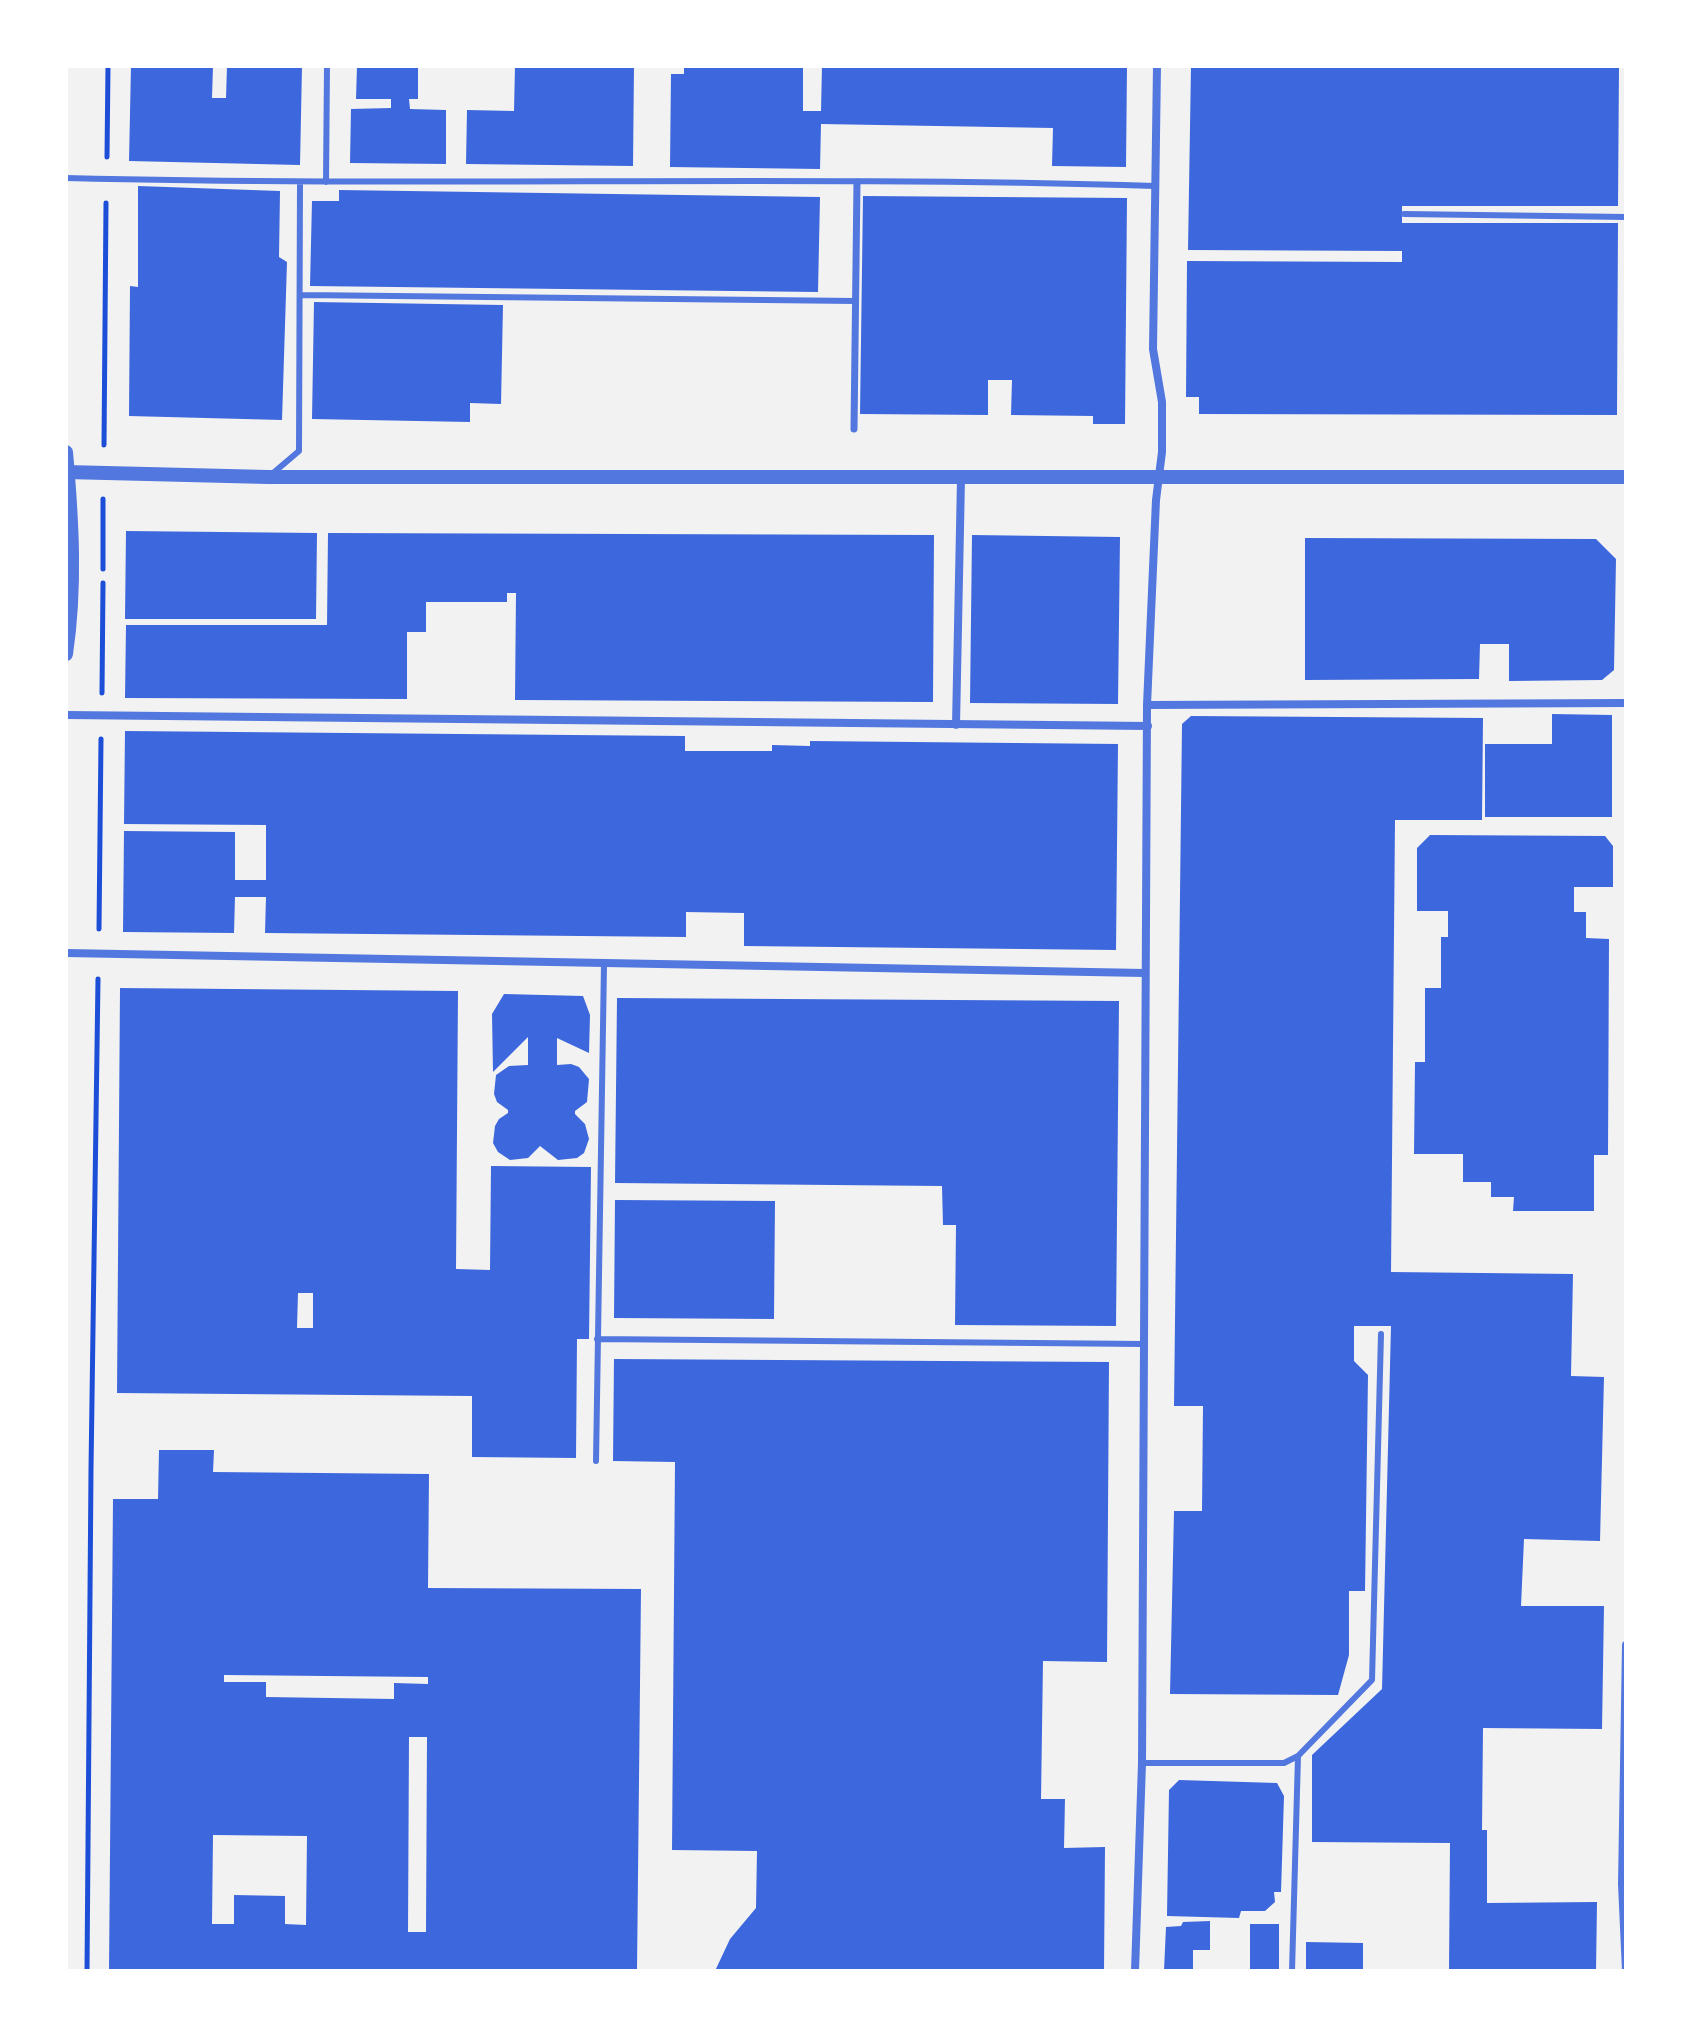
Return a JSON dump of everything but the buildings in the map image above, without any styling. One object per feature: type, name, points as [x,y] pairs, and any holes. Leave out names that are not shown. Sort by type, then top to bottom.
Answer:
[{"type":"street","points":[[1135,1971],[1142,1763],[1147,705],[1162,452],[1162,402],[1153,349],[1157,66]]},
{"type":"street","points":[[854,429],[857,182]]},
{"type":"street","points":[[66,452],[73,528],[71,624],[66,654]]},
{"type":"street","points":[[67,472],[268,477],[1626,477]]},
{"type":"street","points":[[956,725],[961,479]]},
{"type":"street","points":[[1147,705],[1626,703]]},
{"type":"street","points":[[66,715],[1148,726]]},
{"type":"street","points":[[66,953],[1144,973]]},
{"type":"street","points":[[1626,1645],[1622,1884],[1626,1971]]},
{"type":"lane","points":[[326,182],[327,66]]},
{"type":"lane","points":[[66,178],[1155,186]]},
{"type":"lane","points":[[268,477],[299,451],[300,182]]},
{"type":"lane","points":[[1404,214],[1626,217]]},
{"type":"lane","points":[[301,295],[856,301]]},
{"type":"lane","points":[[596,1461],[604,964]]},
{"type":"lane","points":[[1142,1763],[1284,1763],[1298,1756],[1372,1680],[1381,1334]]},
{"type":"lane","points":[[597,1339],[1142,1344]]},
{"type":"lane","points":[[1292,1971],[1298,1756]]},
{"type":"path","points":[[87,1971],[108,66]]}]
